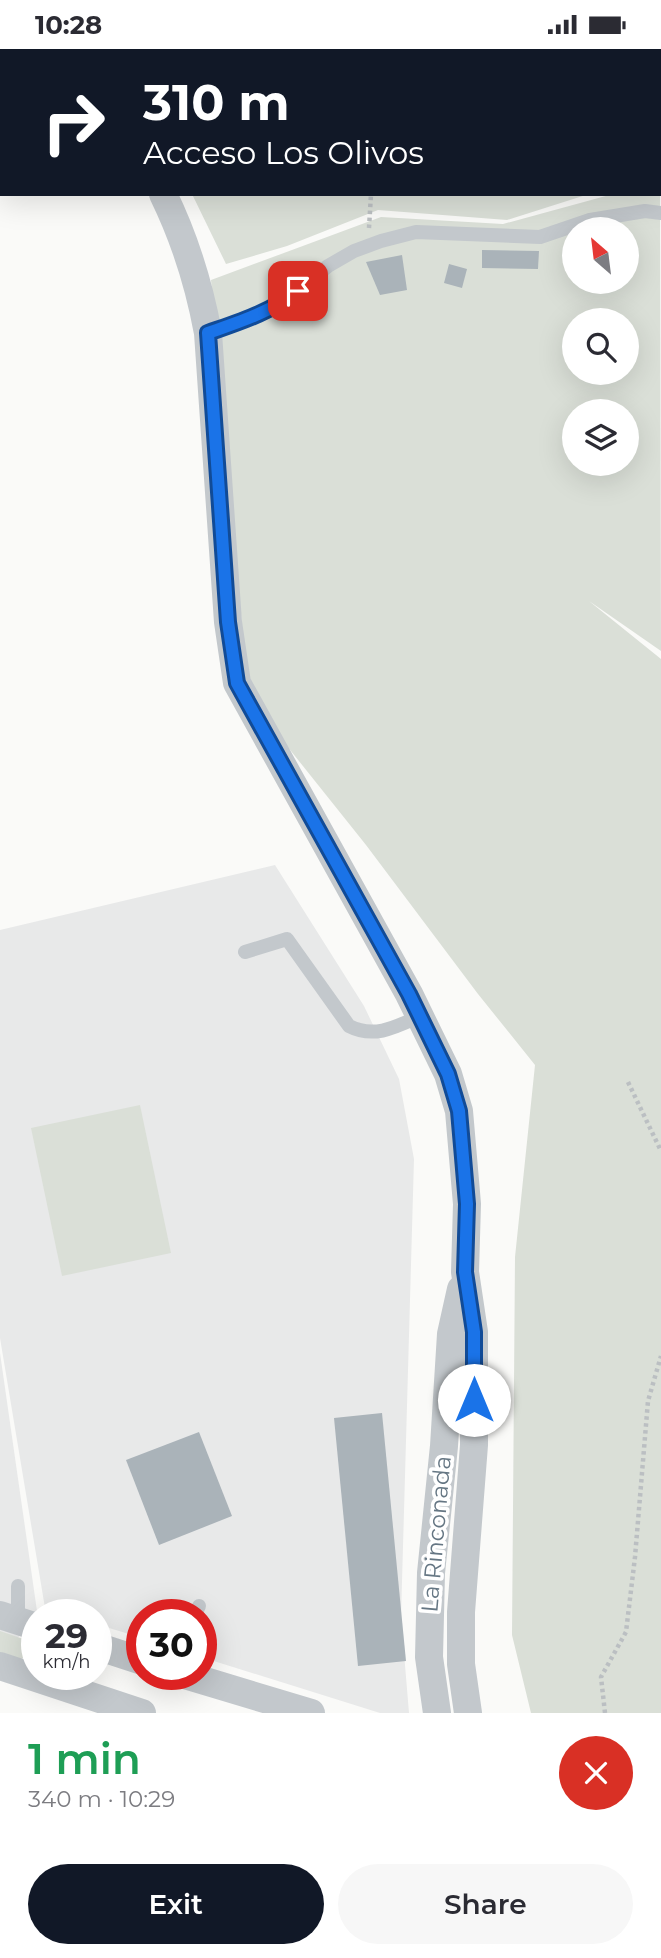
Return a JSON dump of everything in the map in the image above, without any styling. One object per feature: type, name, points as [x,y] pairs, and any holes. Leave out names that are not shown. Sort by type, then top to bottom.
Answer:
[{"type":"street","name":"La Rinconada","points":[[164,196],[177,222],[200,291],[208,333],[228,622],[237,683],[326,841],[419,1016],[448,1074],[459,1111],[467,1204],[465,1272],[474,1332],[474,1445],[461,1612],[461,1664],[468,1713]]},
{"type":"street","name":"La Rinconada","points":[[437,1713],[429,1657],[428,1624],[433,1530],[444,1446],[451,1334],[465,1272]]},
{"type":"street","points":[[433,1530],[468,1531]]},
{"type":"street","points":[[0,1666],[21,1672]]},
{"type":"street","points":[[217,1685],[311,1713]]},
{"type":"street","points":[[70,1690],[106,1707],[142,1713]]},
{"type":"lane","points":[[208,333],[249,319],[282,303],[328,266],[367,246],[416,232],[540,237],[590,220],[645,211],[661,213]]},
{"type":"lane","points":[[245,952],[287,939],[349,1026],[360,1032],[371,1033],[400,1025],[419,1016]]},
{"type":"lane","points":[[18,1586],[18,1621]]},
{"type":"path","points":[[367,246],[371,196]]},
{"type":"path","points":[[628,1083],[661,1151]]},
{"type":"path","points":[[605,1713],[601,1677],[626,1632],[648,1401],[661,1356]]},
{"type":"shaded area","points":[[193,196],[583,196],[507,220],[378,210],[287,246],[226,264]]},
{"type":"shaded area","points":[[606,196],[660,196],[661,651],[589,601],[661,659],[661,1713],[531,1713],[512,1635],[515,1257],[535,1065],[267,721],[246,669],[211,280],[381,217],[503,224]]},
{"type":"shaded area","points":[[275,865],[364,1006],[399,1079],[414,1159],[401,1617],[409,1713],[380,1713],[217,1662],[217,1599],[126,1599],[126,1633],[112,1629],[112,1599],[44,1599],[0,1338],[0,930]]},
{"type":"shaded area","points":[[140,1105],[171,1253],[62,1276],[31,1128]]},
{"type":"shaded area","points":[[0,1353],[35,1599],[21,1599],[21,1633],[0,1663]]},
{"type":"shaded area","points":[[0,1631],[21,1638],[21,1659],[0,1653]]},
{"type":"building","points":[[482,250],[539,251],[538,269],[482,268]]},
{"type":"building","points":[[402,255],[407,290],[380,295],[366,262]]},
{"type":"building","points":[[449,264],[467,269],[462,288],[444,283]]},
{"type":"building","points":[[382,1413],[406,1661],[358,1666],[334,1418]]},
{"type":"building","points":[[199,1432],[232,1516],[159,1545],[126,1460]]},
{"type":"route","points":[[298,291],[282,303],[249,319],[208,333],[228,622],[237,683],[409,994],[448,1074],[459,1111],[467,1204],[465,1272],[474,1332],[474,1400]]}]
